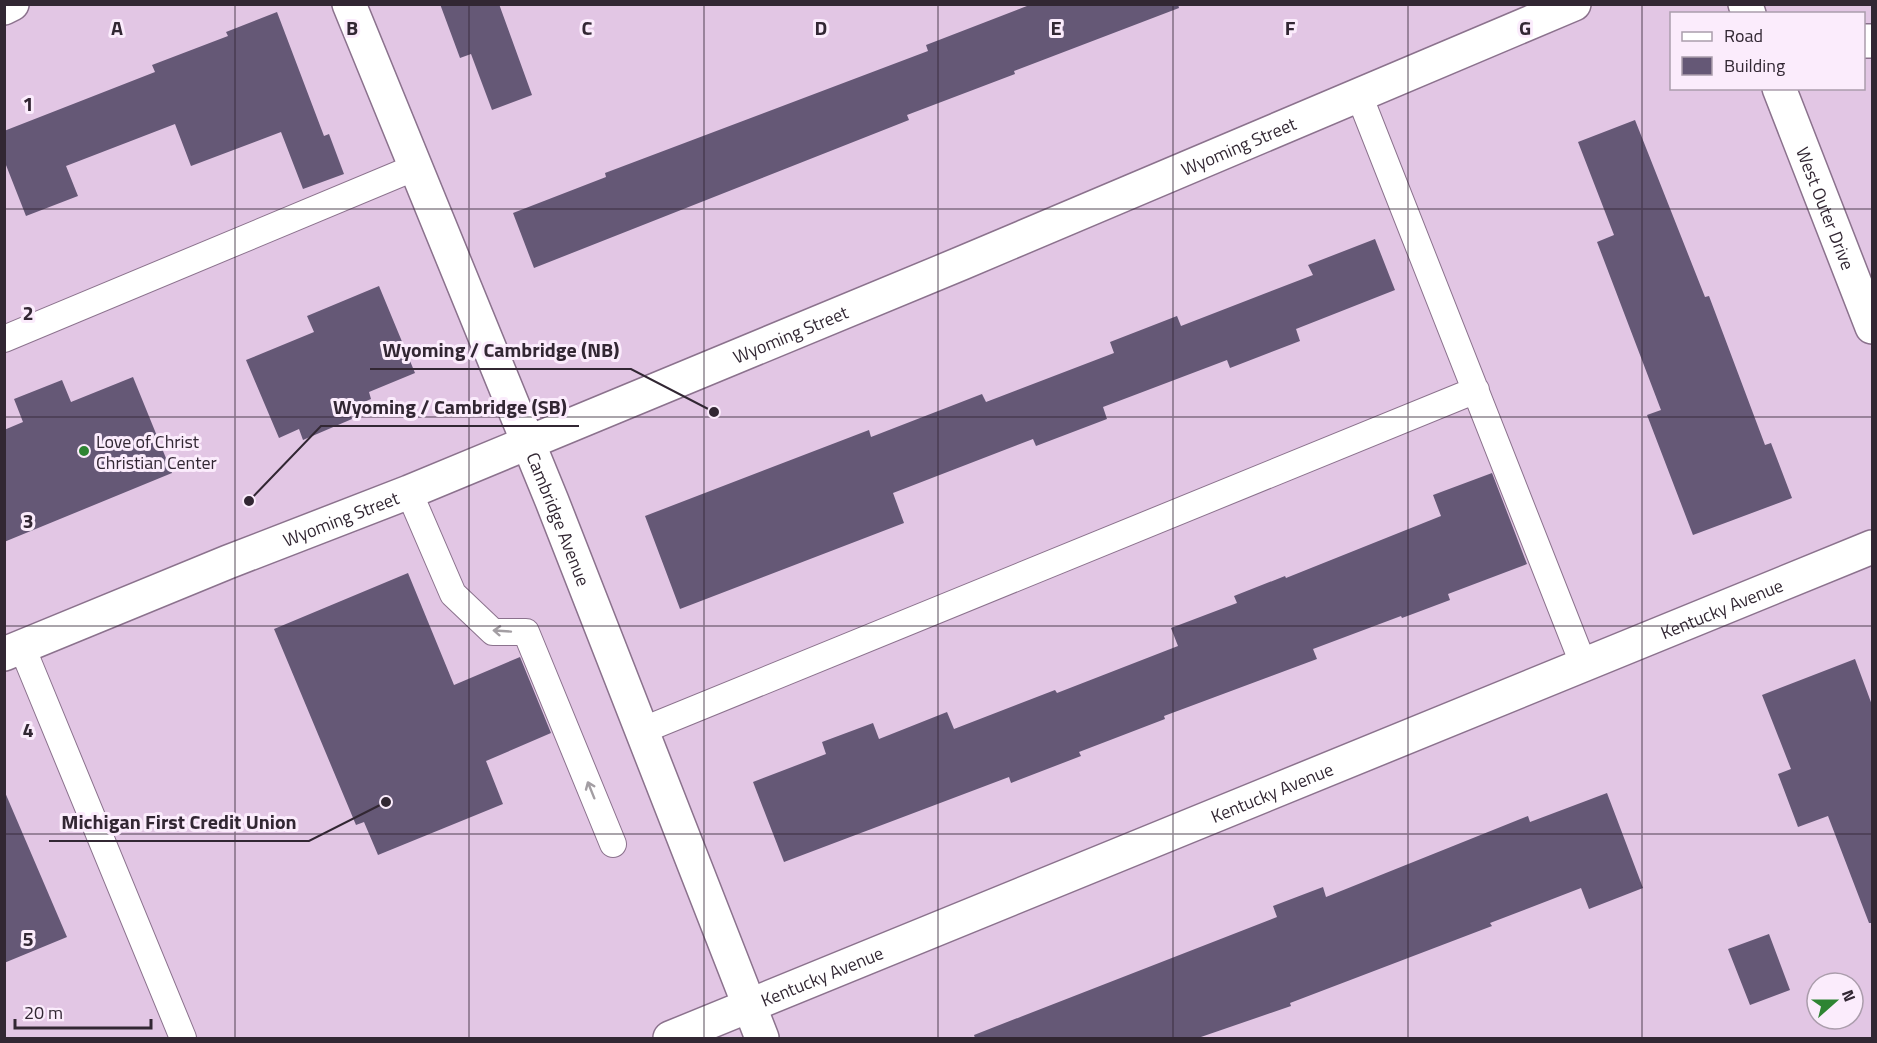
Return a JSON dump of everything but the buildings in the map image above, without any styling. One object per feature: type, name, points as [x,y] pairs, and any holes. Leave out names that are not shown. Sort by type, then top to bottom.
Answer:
[{"type":"street","points":[[4,8],[12,4]]},
{"type":"street","name":"Cambridge Avenue","points":[[349,4],[528,441],[762,1038]]},
{"type":"street","name":"Wyoming Street","points":[[13,650],[228,562],[409,492],[962,263],[1574,4]]},
{"type":"street","name":"West Outer Drive","points":[[1780,90],[1872,327]]},
{"type":"street","points":[[1793,123],[1799,90]]},
{"type":"street","name":"Kentucky Avenue","points":[[670,1038],[1872,547]]},
{"type":"lane","points":[[1359,95],[1584,666]]},
{"type":"lane","points":[[4,339],[416,167]]},
{"type":"lane","points":[[641,731],[1476,390]]},
{"type":"lane","points":[[409,492],[453,594],[493,632],[526,632],[613,844]]},
{"type":"lane","points":[[13,650],[183,1038]]},
{"type":"place","name":"Wyoming / Cambridge (NB)","points":[[714,412]]},
{"type":"place","name":"Love of Christ Christian Center","points":[[84,451]]},
{"type":"place","name":"Wyoming / Cambridge (SB)","points":[[249,501]]},
{"type":"place","name":"Michigan First Credit Union","points":[[386,802]]}]
